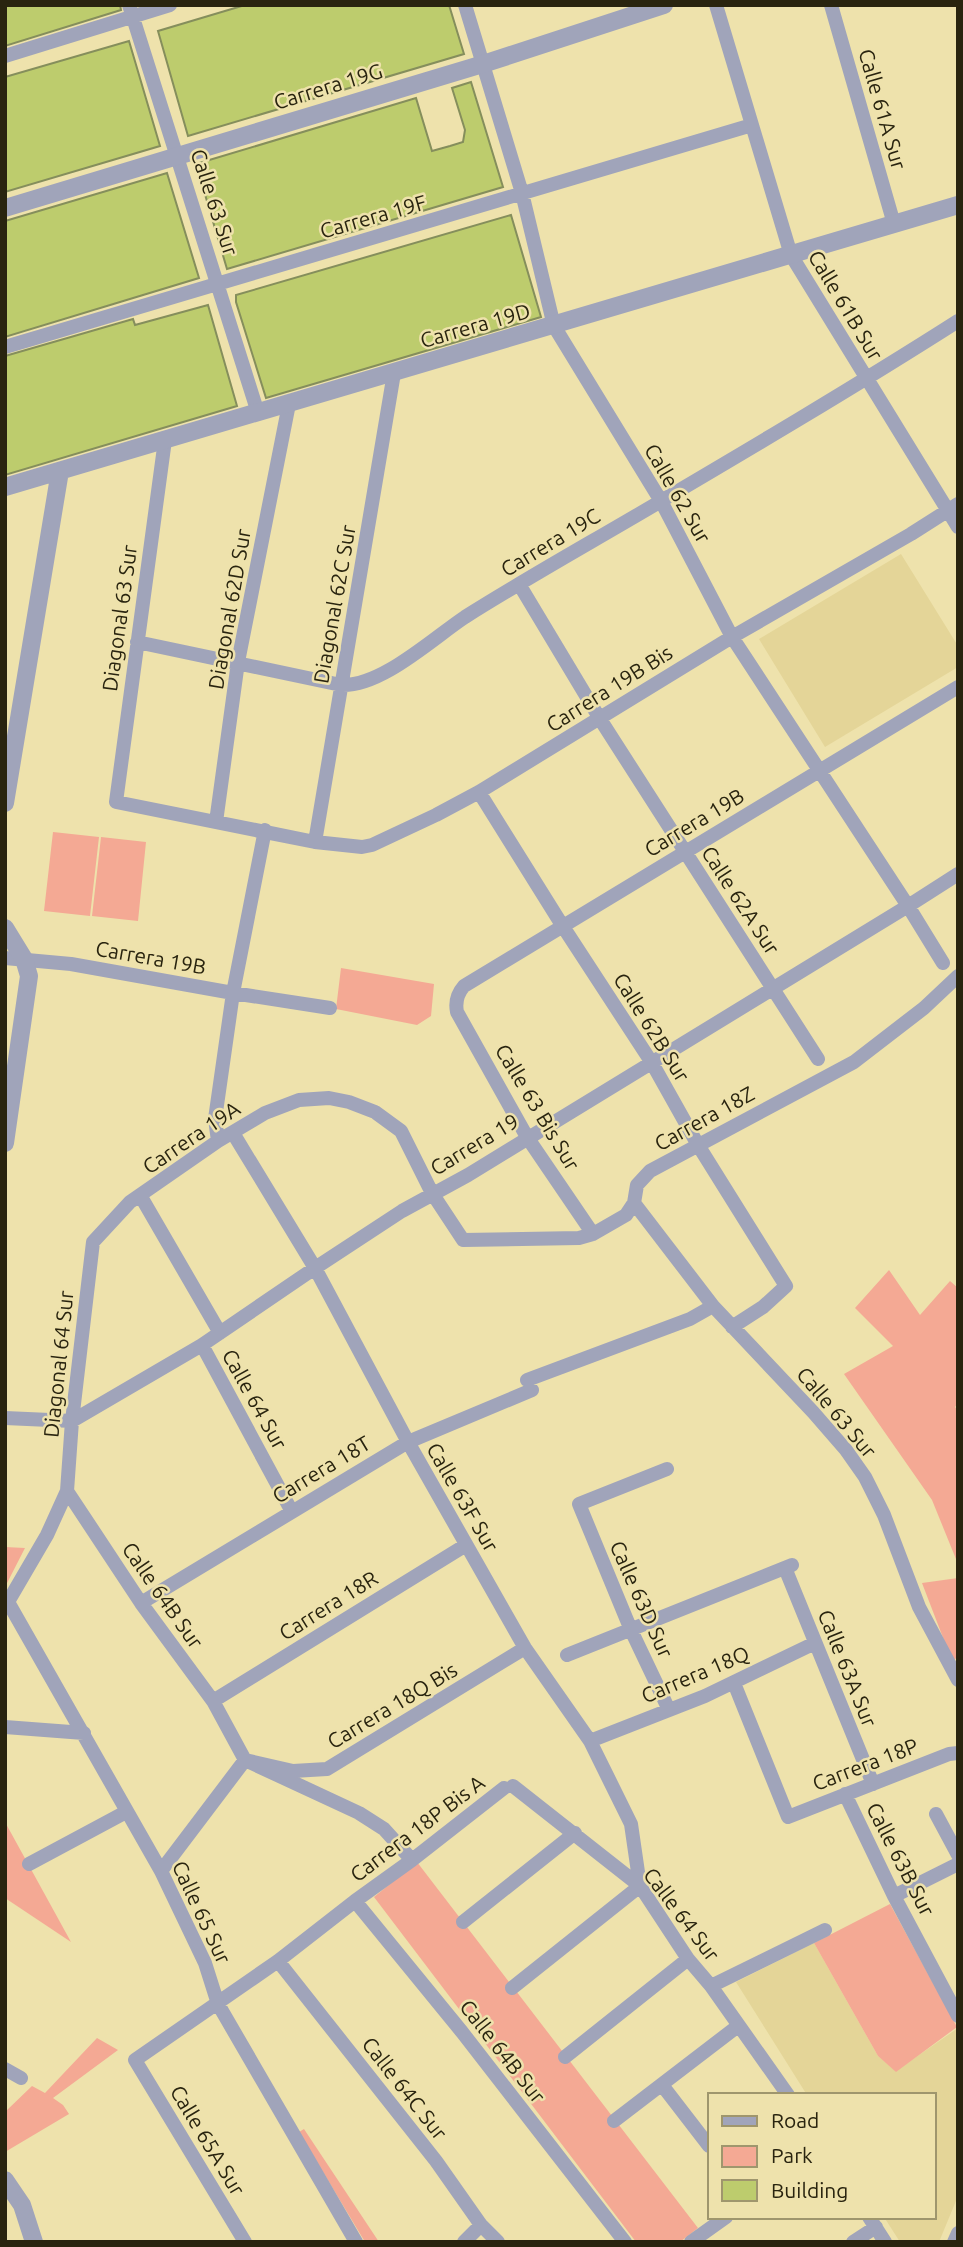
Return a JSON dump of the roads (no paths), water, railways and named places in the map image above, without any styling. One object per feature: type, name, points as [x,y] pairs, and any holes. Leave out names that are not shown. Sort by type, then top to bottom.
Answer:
[{"type":"street","points":[[5,56],[131,11],[170,5]]},
{"type":"street","name":"Calle 62 Sur","points":[[465,5],[522,193],[554,326],[661,501],[732,637],[943,963]]},
{"type":"street","name":"Carrera 19G","points":[[5,208],[482,64],[664,5]]},
{"type":"street","name":"Calle 61B Sur","points":[[716,5],[791,255],[867,379],[953,507],[958,527]]},
{"type":"street","name":"Calle 61A Sur","points":[[831,5],[894,224]]},
{"type":"street","name":"Calle 63 Sur","points":[[131,11],[258,413]]},
{"type":"street","name":"Carrera 19F","points":[[5,347],[752,125]]},
{"type":"street","name":"Carrera 19D","points":[[5,487],[958,205]]},
{"type":"street","name":"Carrera 19C","points":[[137,642],[341,685],[365,681],[391,670],[439,634],[519,584],[867,379],[958,321]]},
{"type":"street","name":"Diagonal 62C Sur","points":[[315,842],[394,373]]},
{"type":"street","name":"Diagonal 62D Sur","points":[[216,822],[238,662],[289,404]]},
{"type":"street","name":"Diagonal 63 Sur","points":[[116,802],[165,440]]},
{"type":"street","points":[[5,803],[60,471]]},
{"type":"street","name":"Carrera 19B Bis","points":[[116,802],[315,842],[362,848],[372,845],[479,792],[732,637],[953,507]]},
{"type":"street","name":"Calle 62A Sur","points":[[519,584],[600,719],[818,1059]]},
{"type":"street","name":"Carrera 19B","points":[[457,998],[464,986],[562,925],[958,687]]},
{"type":"street","name":"Calle 62B Sur","points":[[479,792],[652,1063],[698,1145],[786,1286],[763,1307],[732,1327]]},
{"type":"street","points":[[218,1141],[215,1119],[233,993],[265,830]]},
{"type":"street","name":"Carrera 19","points":[[72,1421],[202,1345],[314,1268],[432,1193],[468,1175],[958,874]]},
{"type":"street","points":[[5,928],[28,968],[27,992],[5,1143]]},
{"type":"street","name":"Carrera 19B","points":[[5,958],[71,964],[330,1008]]},
{"type":"street","name":"Carrera 18Z","points":[[432,1193],[463,1240],[553,1240],[593,1234],[626,1214],[634,1203],[635,1190],[640,1180],[650,1171],[854,1062],[924,1008],[958,976]]},
{"type":"street","name":"Calle 63 Bis Sur","points":[[457,998],[457,1012],[527,1137],[593,1234]]},
{"type":"street","name":"Carrera 19A","points":[[93,1242],[130,1202],[218,1141],[265,1113],[299,1100],[329,1098],[369,1109],[401,1131],[432,1193]]},
{"type":"street","name":"Calle 63F Sur","points":[[233,1133],[314,1268],[408,1442],[525,1648],[590,1741],[631,1824],[640,1886]]},
{"type":"street","name":"Calle 64 Sur","points":[[140,1195],[220,1332]]},
{"type":"street","name":"Calle 63 Sur","points":[[634,1203],[713,1306],[813,1412],[865,1477],[884,1515],[919,1607],[958,1680]]},
{"type":"street","name":"Diagonal 64 Sur","points":[[67,1492],[72,1421],[93,1242]]},
{"type":"street","name":"Carrera 18T","points":[[141,1602],[408,1442],[529,1385],[691,1319],[713,1306]]},
{"type":"street","name":"Calle 64 Sur","points":[[202,1345],[291,1510]]},
{"type":"street","points":[[5,1418],[72,1421]]},
{"type":"street","name":"Calle 63D Sur","points":[[667,1469],[579,1504],[631,1630],[669,1710]]},
{"type":"street","points":[[7,1604],[47,1535],[67,1492]]},
{"type":"street","name":"Calle 64B Sur","points":[[67,1492],[212,1701],[245,1760]]},
{"type":"street","name":"Carrera 18R","points":[[212,1701],[466,1545]]},
{"type":"street","name":"Calle 63A Sur","points":[[631,1630],[789,1567],[815,1643],[873,1784]]},
{"type":"street","name":"Calle 65 Sur","points":[[7,1604],[84,1733],[161,1871],[205,1963],[218,2004],[356,2242]]},
{"type":"street","points":[[567,1655],[631,1630]]},
{"type":"street","name":"Carrera 18Q","points":[[590,1741],[734,1683],[815,1643]]},
{"type":"street","name":"Carrera 18Q Bis","points":[[245,1760],[293,1771],[327,1769],[525,1648]]},
{"type":"street","name":"Carrera 18P","points":[[734,1683],[788,1817],[949,1754],[958,1753]]},
{"type":"street","points":[[5,1727],[84,1733]]},
{"type":"street","points":[[161,1871],[245,1760],[359,1813],[384,1829],[412,1860]]},
{"type":"street","name":"Calle 64 Sur","points":[[509,1787],[575,1833],[640,1886],[688,1959],[787,2093]]},
{"type":"street","name":"Carrera 18P Bis A","points":[[135,2060],[278,1961],[342,1910],[509,1787]]},
{"type":"street","name":"Calle 63B Sur","points":[[845,1794],[894,1896],[958,2016]]},
{"type":"street","points":[[29,1864],[126,1812]]},
{"type":"street","points":[[936,1814],[958,1855]]},
{"type":"street","points":[[463,1922],[575,1833]]},
{"type":"street","points":[[894,1896],[958,1864]]},
{"type":"street","points":[[512,1988],[640,1886]]},
{"type":"street","name":"Calle 64B Sur","points":[[355,1901],[462,2032],[625,2242]]},
{"type":"street","points":[[710,1986],[825,1930]]},
{"type":"street","points":[[565,2057],[688,1959]]},
{"type":"street","name":"Calle 64C Sur","points":[[278,1961],[436,2161],[481,2225],[498,2242]]},
{"type":"street","points":[[614,2121],[738,2026]]},
{"type":"street","name":"Calle 65A Sur","points":[[135,2060],[244,2242]]},
{"type":"street","points":[[5,2069],[21,2078]]},
{"type":"street","points":[[662,2085],[708,2145]]},
{"type":"street","points":[[5,2180],[22,2205],[34,2242]]},
{"type":"street","points":[[691,2242],[723,2219]]},
{"type":"street","points":[[853,2242],[872,2222],[885,2242]]},
{"type":"street","points":[[464,2242],[481,2225]]},
{"type":"street","points":[[954,2242],[958,2233]]}]
